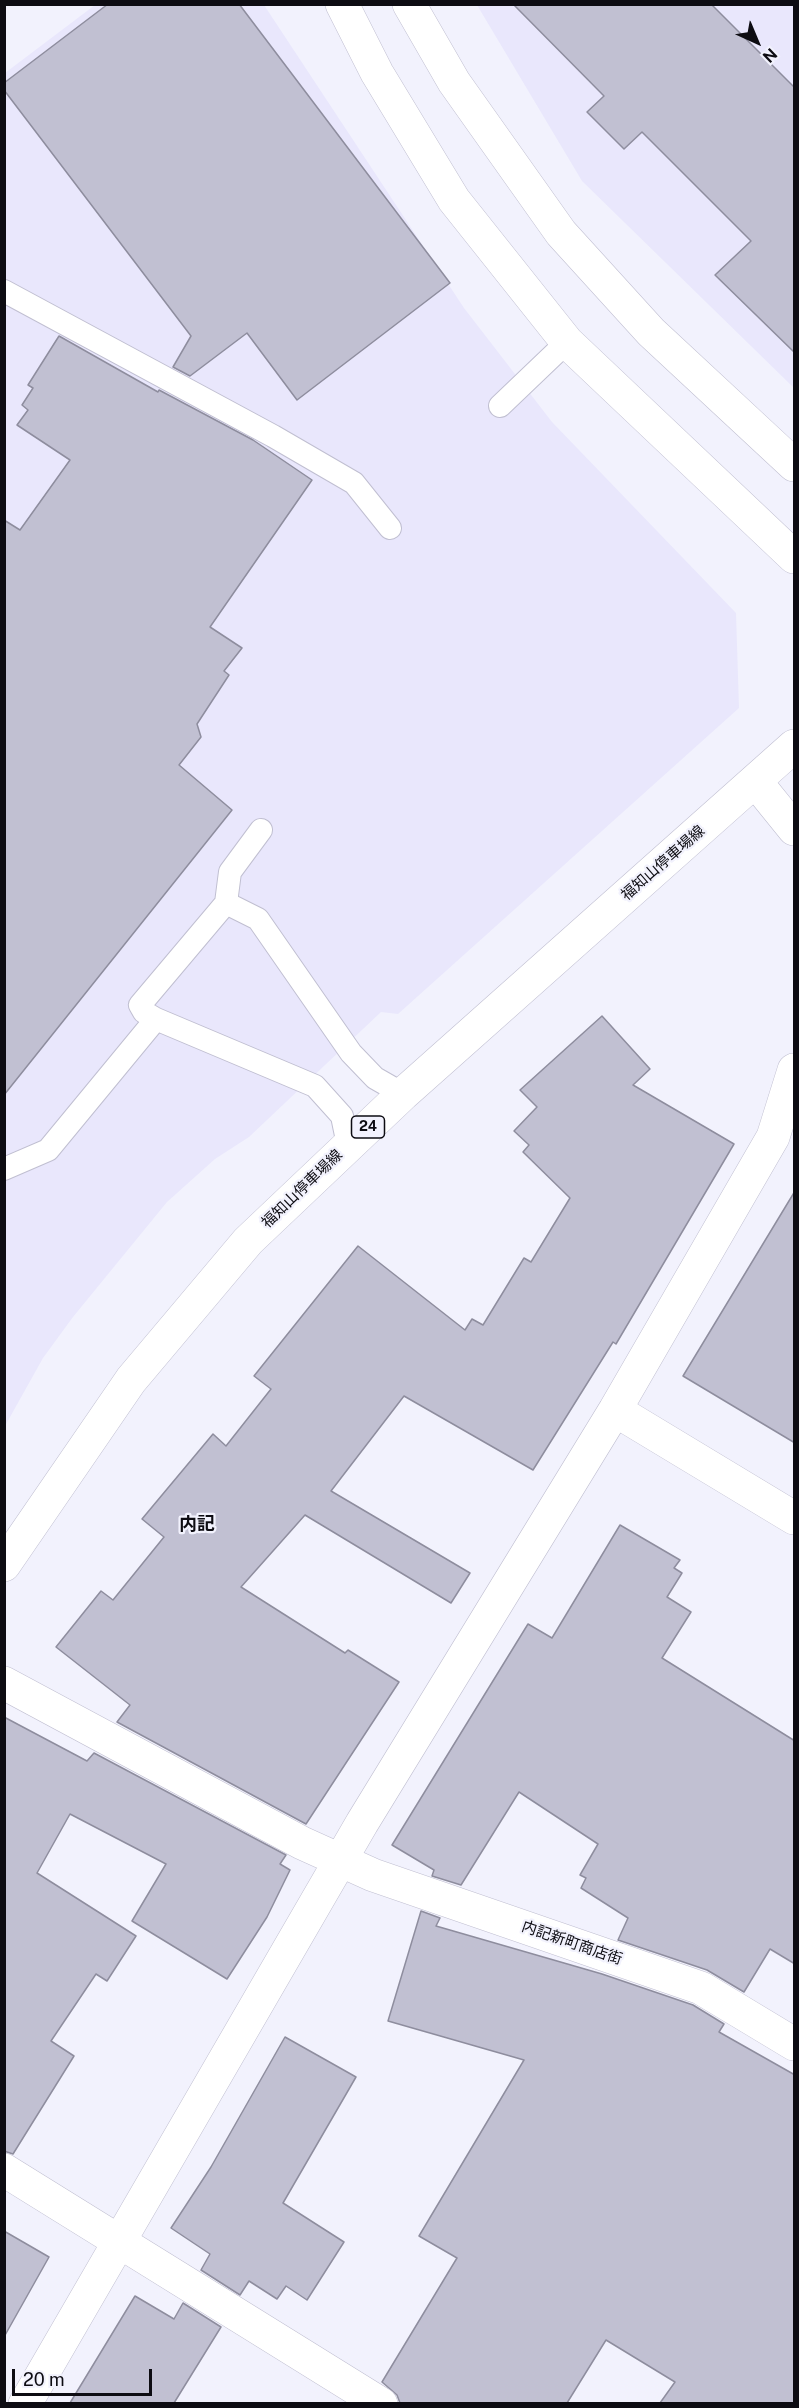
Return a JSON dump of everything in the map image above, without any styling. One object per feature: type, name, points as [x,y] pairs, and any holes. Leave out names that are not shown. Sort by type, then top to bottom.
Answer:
[{"type":"street","points":[[342,4],[377,73],[454,200],[567,342],[795,556]]},
{"type":"street","points":[[410,4],[454,82],[561,233],[651,332],[795,465]]},
{"type":"street","name":"福知山停車場線","points":[[4,1565],[130,1380],[248,1241],[403,1094],[795,746]]},
{"type":"street","points":[[756,782],[795,829]]},
{"type":"street","points":[[25,2403],[341,1860],[615,1410],[784,1144],[795,1070]]},
{"type":"street","points":[[615,1410],[795,1518]]},
{"type":"street","name":"内記新町商店街","points":[[4,1683],[302,1843],[373,1875],[701,1988],[795,2044]]},
{"type":"street","points":[[4,2170],[381,2403]]},
{"type":"lane","points":[[4,291],[263,430],[354,483],[390,528]]},
{"type":"lane","points":[[500,406],[567,342]]},
{"type":"lane","points":[[261,830],[230,872],[226,903],[140,1005],[144,1012],[156,1019],[315,1086],[342,1116],[348,1145]]},
{"type":"lane","points":[[226,903],[258,919],[351,1053],[375,1078],[403,1094]]},
{"type":"lane","points":[[4,1169],[48,1150],[156,1019]]},
{"type":"shaded area","points":[[95,5],[264,5],[464,308],[552,422],[736,613],[739,708],[398,1014],[381,1012],[249,1137],[215,1159],[167,1202],[73,1317],[43,1358],[5,1426],[5,73]]},
{"type":"shaded area","points":[[477,5],[794,5],[794,388],[582,181]]},
{"type":"building","points":[[108,4],[239,4],[450,283],[297,400],[247,333],[190,376],[173,367],[191,336],[4,90],[4,83]]},
{"type":"building","points":[[513,4],[711,4],[795,88],[795,353],[715,275],[751,241],[642,132],[624,149],[587,112],[604,96]]},
{"type":"building","points":[[59,336],[158,392],[159,390],[253,440],[312,480],[210,627],[242,648],[224,671],[229,675],[197,724],[201,737],[179,765],[232,810],[4,1095],[4,520],[20,530],[70,460],[17,425],[28,410],[22,405],[33,388],[28,385]]},
{"type":"building","points":[[602,1016],[650,1069],[633,1085],[734,1144],[616,1344],[613,1342],[533,1470],[404,1396],[331,1491],[470,1573],[451,1603],[305,1515],[241,1587],[345,1653],[348,1650],[399,1682],[306,1824],[117,1722],[130,1705],[56,1647],[101,1591],[113,1600],[164,1537],[142,1519],[213,1434],[226,1446],[271,1389],[254,1376],[358,1246],[465,1330],[472,1319],[483,1325],[524,1258],[531,1262],[570,1198],[523,1152],[529,1145],[514,1131],[537,1107],[520,1090]]},
{"type":"building","points":[[795,1191],[795,1443],[683,1376]]},
{"type":"building","points":[[620,1525],[680,1560],[674,1568],[682,1573],[667,1597],[691,1612],[662,1658],[795,1741],[795,1964],[770,1949],[744,1992],[707,1970],[618,1940],[628,1918],[581,1888],[586,1878],[580,1875],[598,1844],[519,1792],[461,1885],[432,1876],[434,1870],[392,1845],[528,1624],[552,1638]]},
{"type":"building","points":[[4,1717],[87,1761],[94,1753],[286,1855],[280,1864],[290,1870],[267,1917],[227,1979],[132,1921],[166,1864],[70,1814],[37,1873],[136,1936],[107,1981],[96,1974],[51,2041],[74,2056],[13,2154],[4,2151]]},
{"type":"building","points":[[421,1911],[440,1918],[436,1926],[602,1974],[693,2005],[724,2024],[719,2032],[795,2075],[795,2403],[660,2403],[675,2382],[606,2340],[567,2403],[400,2403],[397,2395],[382,2382],[457,2258],[419,2236],[524,2060],[388,2021]]},
{"type":"building","points":[[285,2037],[356,2077],[283,2203],[344,2242],[307,2300],[286,2286],[277,2299],[249,2281],[240,2295],[201,2270],[210,2254],[171,2228],[211,2167]]},
{"type":"building","points":[[4,2231],[49,2257],[4,2337]]},
{"type":"building","points":[[135,2296],[174,2319],[183,2303],[221,2327],[174,2403],[70,2403]]},
{"type":"district","name":"内記","points":[[197,1524]]}]
